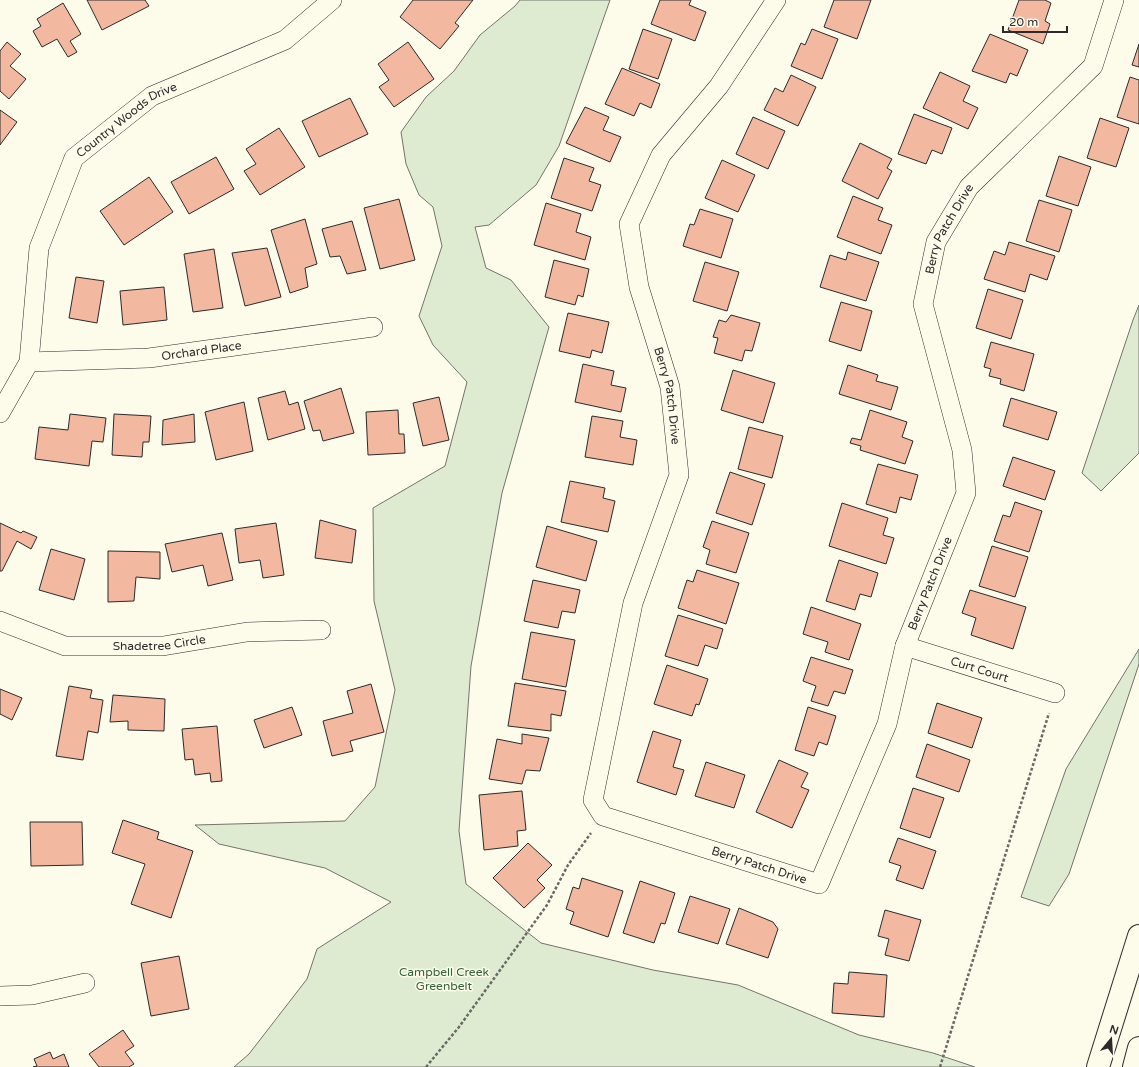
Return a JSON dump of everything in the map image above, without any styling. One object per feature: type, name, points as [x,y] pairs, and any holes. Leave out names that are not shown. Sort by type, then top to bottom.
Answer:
[{"type":"highway","points":[[1098,1067],[1139,936]]},
{"type":"highway","points":[[1134,1067],[1139,1048]]},
{"type":"street","name":"Country Woods Drive","points":[[0,413],[29,362],[39,248],[74,158],[152,96],[285,40],[332,0]]},
{"type":"street","name":"Berry Patch Drive","points":[[776,0],[718,86],[662,155],[628,224],[639,288],[670,386],[679,475],[633,603],[592,800],[603,816],[819,884],[887,724],[905,646],[966,492],[962,450],[923,304],[936,242],[968,187],[1093,66],[1114,0]]},
{"type":"street","name":"Orchard Place","points":[[29,362],[149,358],[373,327]]},
{"type":"street","name":"Shadetree Circle","points":[[0,621],[65,646],[163,646],[247,632],[321,630]]},
{"type":"street","name":"Curt Court","points":[[905,646],[1054,693]]},
{"type":"street","points":[[0,996],[32,995],[85,983]]},
{"type":"path","points":[[940,1067],[1054,693]]},
{"type":"path","points":[[426,1067],[459,1027],[547,905],[568,865],[603,816]]},
{"type":"green space","name":"Campbell Creek Greenbelt","points":[[520,0],[610,0],[559,146],[536,185],[489,225],[475,227],[486,268],[511,280],[549,327],[502,493],[471,666],[459,831],[466,884],[541,943],[653,970],[738,985],[859,1035],[933,1053],[975,1067],[234,1067],[249,1054],[307,979],[317,949],[391,902],[325,868],[219,844],[195,825],[345,821],[375,787],[395,690],[374,601],[373,508],[445,466],[467,382],[433,345],[419,316],[442,246],[433,207],[419,195],[406,164],[401,132],[426,97],[454,71],[480,35],[515,6]]},
{"type":"green space","points":[[1139,305],[1139,453],[1101,491],[1082,473]]},
{"type":"green space","points":[[1139,649],[1139,664],[1069,874],[1049,906],[1021,897],[1066,769]]},
{"type":"building","points":[[87,0],[145,0],[149,6],[102,30]]},
{"type":"building","points":[[413,0],[473,0],[455,23],[459,26],[440,49],[400,17]]},
{"type":"building","points":[[660,0],[691,0],[689,5],[706,12],[695,41],[651,24]]},
{"type":"building","points":[[834,0],[871,0],[857,39],[824,27]]},
{"type":"building","points":[[1019,0],[1045,0],[1051,3],[1045,21],[1050,24],[1043,44],[1008,30]]},
{"type":"building","points":[[63,3],[81,34],[70,41],[77,52],[68,57],[57,39],[42,47],[33,31],[41,26],[37,19]]},
{"type":"building","points":[[643,29],[672,39],[658,79],[629,69]]},
{"type":"building","points":[[812,29],[838,39],[822,79],[791,66],[801,43],[805,45]]},
{"type":"building","points":[[990,34],[1028,50],[1017,76],[1010,73],[1006,83],[972,71]]},
{"type":"building","points":[[7,42],[21,54],[10,66],[26,79],[9,99],[0,91],[0,51]]},
{"type":"building","points":[[408,42],[434,79],[394,107],[379,87],[389,80],[378,64]]},
{"type":"building","points":[[1139,44],[1139,67],[1132,65]]},
{"type":"building","points":[[622,68],[660,84],[651,108],[640,103],[634,116],[605,104]]},
{"type":"building","points":[[940,72],[970,86],[963,101],[978,108],[968,129],[923,108]]},
{"type":"building","points":[[791,75],[816,87],[798,126],[764,110],[775,88],[783,92]]},
{"type":"building","points":[[1130,77],[1139,80],[1139,124],[1117,117]]},
{"type":"building","points":[[350,98],[368,134],[319,157],[302,121]]},
{"type":"building","points":[[585,107],[609,117],[603,130],[621,137],[610,162],[566,143]]},
{"type":"building","points":[[0,110],[17,122],[0,145]]},
{"type":"building","points":[[914,114],[952,128],[942,154],[932,150],[926,164],[898,154]]},
{"type":"building","points":[[753,117],[785,131],[768,169],[736,154]]},
{"type":"building","points":[[1100,118],[1129,128],[1116,167],[1087,158]]},
{"type":"building","points":[[279,128],[305,167],[260,195],[244,171],[256,164],[246,149]]},
{"type":"building","points":[[860,143],[892,159],[887,168],[892,171],[878,199],[842,181]]},
{"type":"building","points":[[1059,156],[1091,167],[1078,206],[1046,196]]},
{"type":"building","points":[[216,157],[234,189],[189,214],[171,182]]},
{"type":"building","points":[[564,158],[594,168],[589,181],[601,185],[592,211],[551,198]]},
{"type":"building","points":[[722,160],[755,175],[738,212],[705,198]]},
{"type":"building","points":[[149,177],[173,212],[124,245],[100,211]]},
{"type":"building","points":[[853,196],[883,208],[878,220],[892,225],[881,254],[837,237]]},
{"type":"building","points":[[399,199],[415,260],[380,269],[364,208]]},
{"type":"building","points":[[1039,200],[1072,210],[1059,252],[1026,241]]},
{"type":"building","points":[[546,203],[581,214],[576,232],[591,237],[585,260],[534,245]]},
{"type":"building","points":[[700,209],[733,219],[721,258],[683,246],[690,224],[694,225]]},
{"type":"building","points":[[305,219],[317,264],[305,268],[308,287],[290,293],[271,230]]},
{"type":"building","points":[[352,221],[366,270],[347,274],[340,256],[330,257],[322,229]]},
{"type":"building","points":[[1009,242],[1055,256],[1047,280],[1030,274],[1025,292],[984,279],[994,251],[1005,255]]},
{"type":"building","points":[[267,248],[281,297],[245,306],[232,253]]},
{"type":"building","points":[[214,249],[223,308],[193,312],[184,254]]},
{"type":"building","points":[[848,252],[879,262],[866,301],[820,287],[830,255],[846,260]]},
{"type":"building","points":[[554,260],[589,269],[583,297],[578,295],[575,305],[545,297]]},
{"type":"building","points":[[705,262],[739,272],[727,311],[693,301]]},
{"type":"building","points":[[76,277],[104,281],[97,323],[69,318]]},
{"type":"building","points":[[164,287],[167,320],[123,325],[120,291]]},
{"type":"building","points":[[988,289],[1023,300],[1011,339],[976,328]]},
{"type":"building","points":[[841,302],[872,311],[861,351],[829,341]]},
{"type":"building","points":[[568,313],[609,322],[602,353],[592,350],[590,358],[559,351]]},
{"type":"building","points":[[731,315],[760,323],[752,351],[745,350],[742,361],[714,353],[718,338],[713,337],[719,320],[726,322]]},
{"type":"building","points":[[991,342],[1034,354],[1024,391],[1000,384],[1001,379],[989,376],[991,369],[984,367]]},
{"type":"building","points":[[583,364],[614,371],[611,385],[626,388],[621,412],[575,402]]},
{"type":"building","points":[[848,365],[878,375],[876,381],[898,387],[891,410],[839,394]]},
{"type":"building","points":[[733,370],[775,383],[763,423],[721,410]]},
{"type":"building","points":[[341,388],[354,433],[323,441],[320,430],[313,431],[304,401]]},
{"type":"building","points":[[285,391],[289,405],[298,402],[305,429],[268,440],[258,398]]},
{"type":"building","points":[[439,397],[449,440],[423,446],[413,403]]},
{"type":"building","points":[[1011,398],[1057,412],[1048,440],[1003,426]]},
{"type":"building","points":[[244,402],[253,451],[216,460],[205,412]]},
{"type":"building","points":[[398,410],[399,434],[404,434],[405,453],[368,455],[366,412]]},
{"type":"building","points":[[870,410],[907,422],[902,437],[913,441],[905,464],[860,450],[861,446],[850,443],[852,438],[861,440]]},
{"type":"building","points":[[70,414],[106,418],[103,442],[92,441],[89,466],[35,459],[39,427],[68,430]]},
{"type":"building","points":[[114,414],[151,416],[149,442],[143,442],[142,457],[112,455]]},
{"type":"building","points":[[194,414],[195,442],[162,445],[163,420]]},
{"type":"building","points":[[592,416],[623,421],[620,437],[637,440],[633,465],[585,457]]},
{"type":"building","points":[[749,427],[783,436],[772,478],[738,469]]},
{"type":"building","points":[[1013,457],[1055,471],[1045,500],[1003,486]]},
{"type":"building","points":[[878,464],[918,475],[911,500],[900,497],[896,513],[866,504]]},
{"type":"building","points":[[730,472],[765,484],[752,525],[716,513]]},
{"type":"building","points":[[570,481],[605,488],[603,498],[615,501],[608,532],[561,522]]},
{"type":"building","points":[[1015,502],[1042,511],[1029,552],[994,541],[1003,515],[1010,517]]},
{"type":"building","points":[[842,503],[888,518],[883,535],[894,538],[886,564],[829,546]]},
{"type":"building","points":[[320,520],[356,530],[352,563],[315,558]]},
{"type":"building","points":[[712,521],[749,533],[736,573],[706,564],[710,550],[703,547]]},
{"type":"building","points":[[0,523],[21,533],[23,531],[37,537],[31,549],[17,541],[2,571],[0,571]]},
{"type":"building","points":[[276,523],[284,575],[263,578],[260,560],[239,563],[235,529]]},
{"type":"building","points":[[547,526],[597,541],[586,581],[536,567]]},
{"type":"building","points":[[222,533],[233,580],[208,586],[203,565],[172,572],[165,544]]},
{"type":"building","points":[[992,546],[1028,557],[1015,597],[979,586]]},
{"type":"building","points":[[51,549],[85,559],[74,600],[39,590]]},
{"type":"building","points":[[108,551],[160,552],[160,579],[136,577],[134,601],[108,602]]},
{"type":"building","points":[[839,560],[878,573],[871,597],[860,594],[855,610],[826,601]]},
{"type":"building","points":[[697,570],[739,583],[726,624],[678,608],[687,580],[693,582]]},
{"type":"building","points":[[533,580],[580,590],[575,613],[562,611],[558,628],[524,621]]},
{"type":"building","points":[[970,590],[1026,607],[1013,649],[971,635],[976,618],[962,613]]},
{"type":"building","points":[[811,607],[861,624],[849,660],[825,652],[828,642],[803,634]]},
{"type":"building","points":[[678,615],[723,629],[717,649],[705,645],[698,666],[665,656]]},
{"type":"building","points":[[531,632],[575,640],[566,687],[522,679]]},
{"type":"building","points":[[811,657],[853,670],[845,694],[834,691],[828,706],[811,701],[816,686],[803,681]]},
{"type":"building","points":[[667,665],[708,679],[699,705],[696,704],[692,716],[654,704]]},
{"type":"building","points":[[515,683],[566,691],[561,716],[551,714],[551,731],[508,726]]},
{"type":"building","points":[[371,684],[384,732],[350,741],[353,751],[332,756],[323,721],[353,713],[347,691]]},
{"type":"building","points":[[69,686],[92,690],[90,698],[103,700],[98,733],[88,731],[83,760],[56,756]]},
{"type":"building","points":[[0,689],[22,698],[12,720],[0,714]]},
{"type":"building","points":[[113,695],[165,699],[164,731],[128,730],[128,721],[110,722]]},
{"type":"building","points":[[937,703],[982,718],[972,748],[928,733]]},
{"type":"building","points":[[292,707],[302,735],[264,748],[254,720]]},
{"type":"building","points":[[808,707],[836,716],[827,745],[819,742],[814,756],[795,750]]},
{"type":"building","points":[[217,726],[222,781],[211,782],[210,773],[195,775],[193,759],[185,760],[182,729]]},
{"type":"building","points":[[653,731],[681,740],[673,767],[684,770],[676,795],[637,782]]},
{"type":"building","points":[[522,734],[549,738],[540,771],[526,770],[522,784],[489,779],[497,739],[522,744]]},
{"type":"building","points":[[927,744],[970,760],[959,792],[916,777]]},
{"type":"building","points":[[779,760],[808,773],[801,787],[809,790],[792,828],[756,812]]},
{"type":"building","points":[[706,762],[745,775],[734,808],[695,796]]},
{"type":"building","points":[[913,788],[944,798],[930,838],[900,828]]},
{"type":"building","points":[[522,791],[526,830],[517,831],[518,846],[484,850],[479,795]]},
{"type":"building","points":[[123,820],[159,832],[157,839],[193,851],[171,918],[131,904],[145,864],[112,853]]},
{"type":"building","points":[[30,822],[82,822],[83,865],[31,866]]},
{"type":"building","points":[[898,838],[936,851],[923,889],[896,880],[901,866],[889,862]]},
{"type":"building","points":[[528,843],[552,865],[537,880],[545,888],[524,908],[493,878]]},
{"type":"building","points":[[582,878],[623,891],[608,937],[570,924],[574,912],[566,909],[573,887],[579,889]]},
{"type":"building","points":[[640,881],[675,893],[665,924],[661,923],[654,943],[623,933]]},
{"type":"building","points":[[690,896],[730,909],[718,944],[678,932]]},
{"type":"building","points":[[739,908],[773,922],[778,929],[768,958],[726,944]]},
{"type":"building","points":[[885,910],[921,920],[909,961],[885,955],[889,939],[878,936]]},
{"type":"building","points":[[179,956],[189,1009],[151,1016],[141,963]]},
{"type":"building","points":[[849,972],[887,975],[884,1017],[832,1013],[834,983],[848,984]]},
{"type":"building","points":[[123,1030],[134,1046],[125,1052],[134,1064],[129,1067],[99,1067],[89,1054]]},
{"type":"building","points":[[50,1052],[53,1059],[64,1054],[69,1067],[33,1067],[37,1066],[34,1059]]}]
